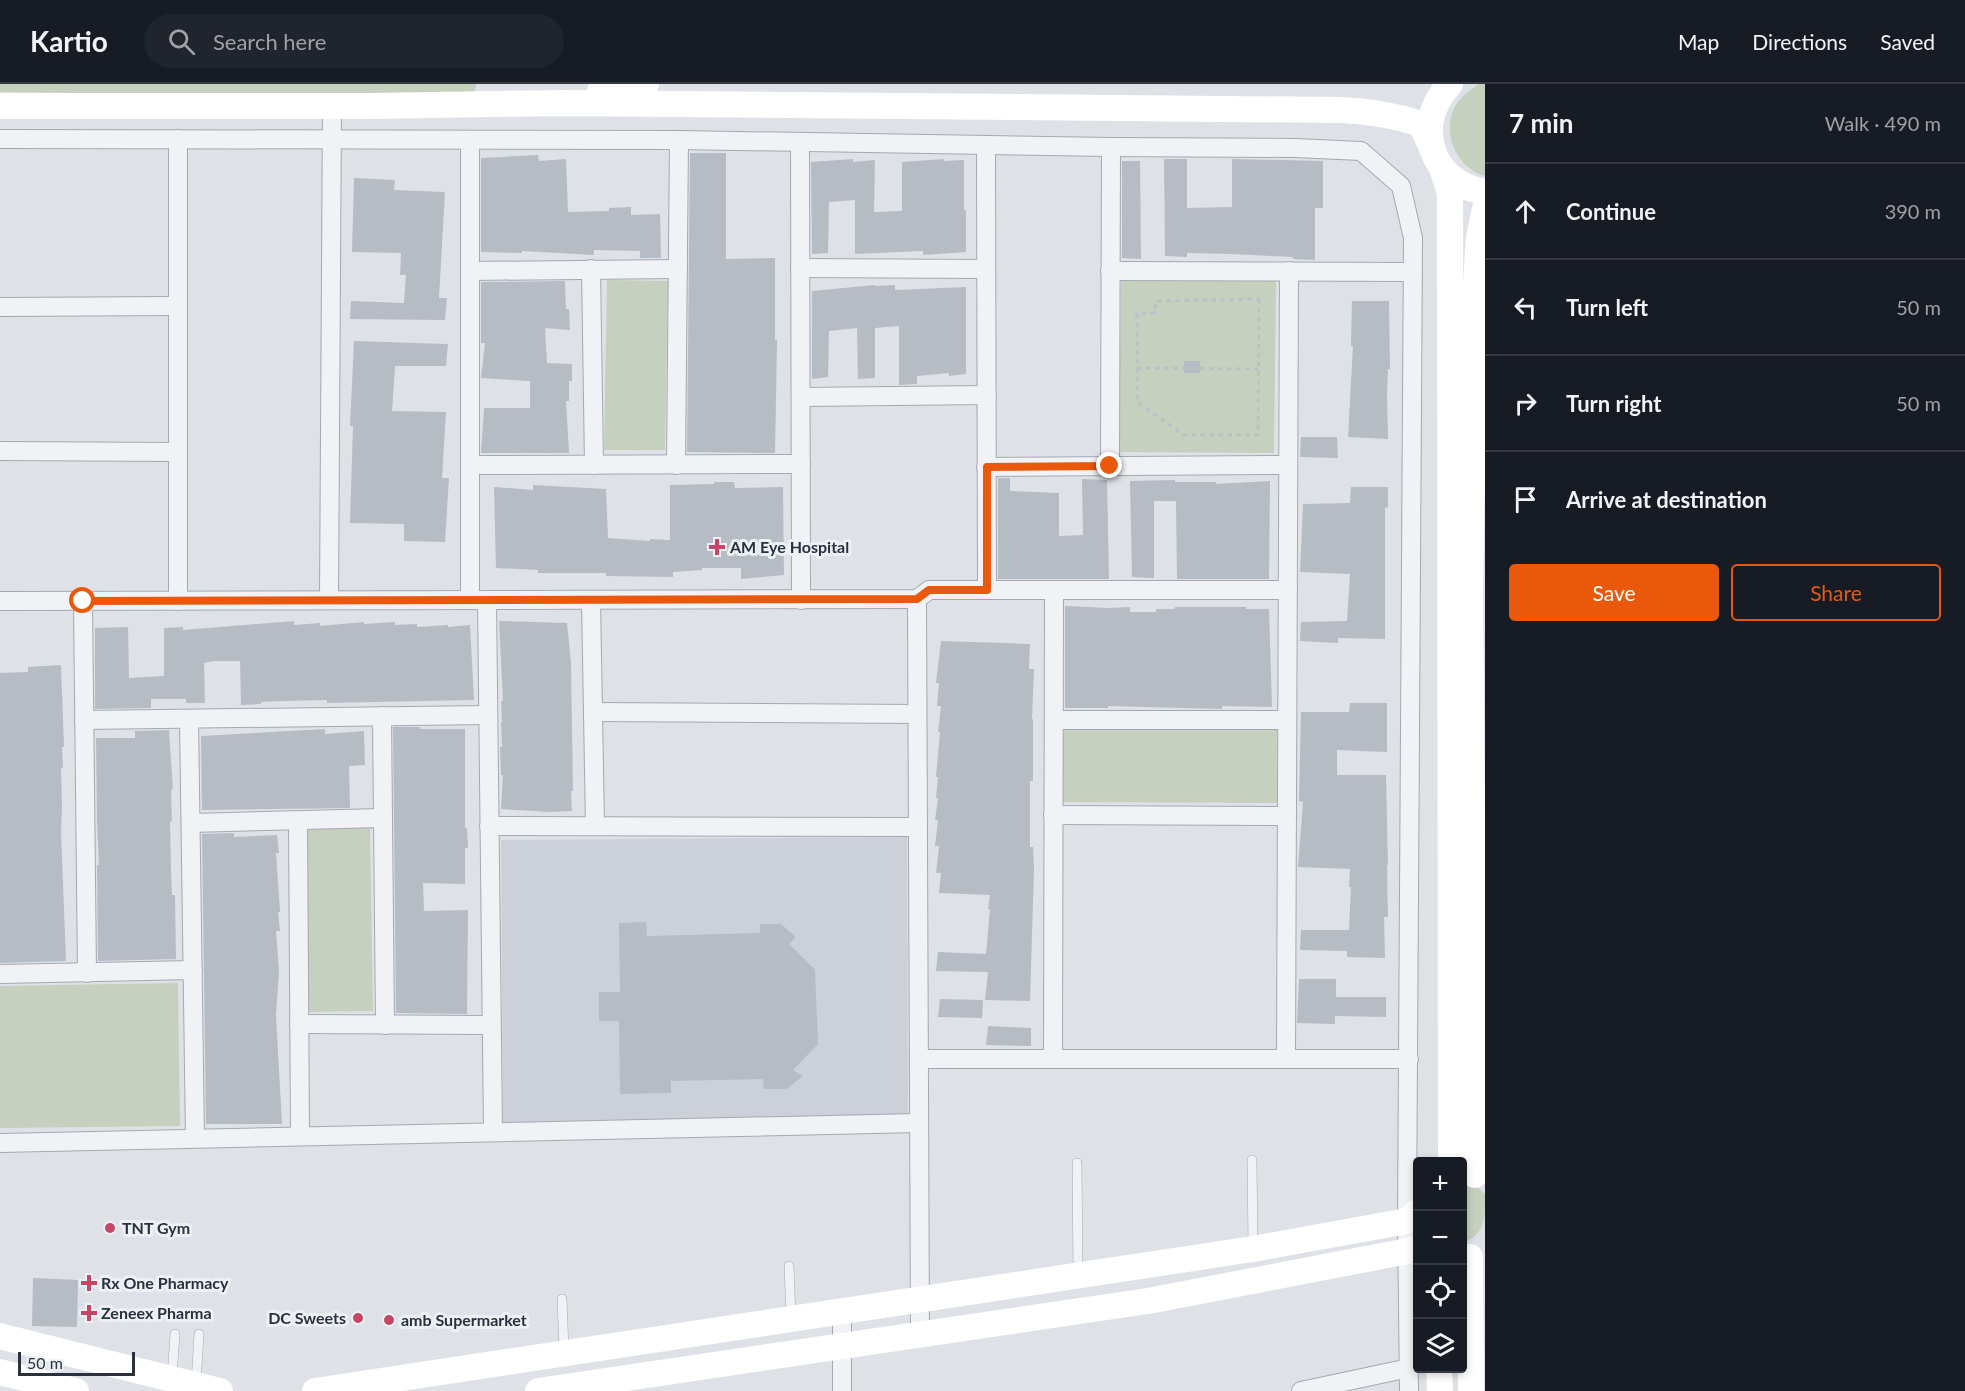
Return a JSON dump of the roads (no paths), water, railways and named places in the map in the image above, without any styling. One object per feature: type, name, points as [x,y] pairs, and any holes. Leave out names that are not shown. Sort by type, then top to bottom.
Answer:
[{"type":"street","points":[[563,103],[597,91],[646,84]]},
{"type":"street","points":[[1440,85],[1430,120],[1430,137],[1450,194],[1451,1157]]},
{"type":"street","points":[[0,106],[563,103],[1367,111],[1421,124],[1438,160],[1461,184],[1485,192]]},
{"type":"street","points":[[329,600],[332,106]]},
{"type":"street","points":[[0,139],[679,140],[1295,148],[1361,151],[1401,186],[1413,238],[1409,1059],[1414,1211]]},
{"type":"street","points":[[178,139],[178,601]]},
{"type":"street","points":[[470,140],[470,465],[488,716],[493,1132]]},
{"type":"street","points":[[676,465],[679,140]]},
{"type":"street","points":[[800,142],[801,600]]},
{"type":"street","points":[[986,145],[987,590]]},
{"type":"street","points":[[1110,466],[1111,147]]},
{"type":"street","points":[[1474,1176],[1470,591],[1475,298],[1479,237],[1485,209]]},
{"type":"street","points":[[470,271],[678,268]]},
{"type":"street","points":[[801,268],[986,269]]},
{"type":"street","points":[[591,269],[594,465]]},
{"type":"street","points":[[1110,271],[1413,272]]},
{"type":"street","points":[[1286,1059],[1289,271]]},
{"type":"street","points":[[0,307],[178,306]]},
{"type":"street","points":[[801,397],[987,395]]},
{"type":"street","points":[[0,451],[178,452]]},
{"type":"street","points":[[470,465],[801,464]]},
{"type":"street","points":[[987,467],[1288,465]]},
{"type":"street","points":[[0,601],[801,600],[917,599],[929,590],[1288,590]]},
{"type":"street","points":[[1053,1059],[1054,590]]},
{"type":"street","points":[[917,599],[920,1335]]},
{"type":"street","points":[[591,600],[595,826]]},
{"type":"street","points":[[83,601],[87,972]]},
{"type":"street","points":[[593,712],[917,714]]},
{"type":"street","points":[[382,716],[385,1025]]},
{"type":"street","points":[[84,720],[488,716]]},
{"type":"street","points":[[189,719],[195,1138]]},
{"type":"street","points":[[1054,720],[1287,720]]},
{"type":"street","points":[[1053,815],[1287,816]]},
{"type":"street","points":[[191,823],[382,818]]},
{"type":"street","points":[[298,821],[300,1136]]},
{"type":"street","points":[[489,826],[918,827]]},
{"type":"street","points":[[0,974],[193,970]]},
{"type":"street","points":[[299,1024],[491,1025]]},
{"type":"street","points":[[919,1059],[1409,1059]]},
{"type":"street","points":[[0,1143],[919,1123]]},
{"type":"street","points":[[315,1391],[1253,1249],[1413,1217]]},
{"type":"street","points":[[538,1391],[1148,1301],[1413,1249],[1409,1391]]},
{"type":"street","points":[[1471,1391],[1473,1255]]},
{"type":"street","points":[[842,1311],[842,1391]]},
{"type":"street","points":[[0,1336],[196,1385]]},
{"type":"street","points":[[1301,1391],[1409,1368]]},
{"type":"street","points":[[0,1372],[76,1391]]},
{"type":"street","points":[[1439,1373],[1440,1391]]},
{"type":"lane","points":[[1252,1160],[1253,1249]]},
{"type":"lane","points":[[1077,1163],[1078,1275]]},
{"type":"lane","points":[[789,1266],[791,1319]]},
{"type":"lane","points":[[562,1299],[564,1353]]},
{"type":"lane","points":[[175,1334],[196,1385]]},
{"type":"lane","points":[[196,1385],[199,1334]]},
{"type":"place","name":"AM Eye Hospital","points":[[717,547]]},
{"type":"place","name":"TNT Gym","points":[[110,1228]]},
{"type":"place","name":"Rx One Pharmacy","points":[[89,1283]]},
{"type":"place","name":"Zeneex Pharma","points":[[89,1313]]},
{"type":"place","name":"DC Sweets","points":[[358,1318]]},
{"type":"place","name":"amb Supermarket","points":[[389,1320]]}]
